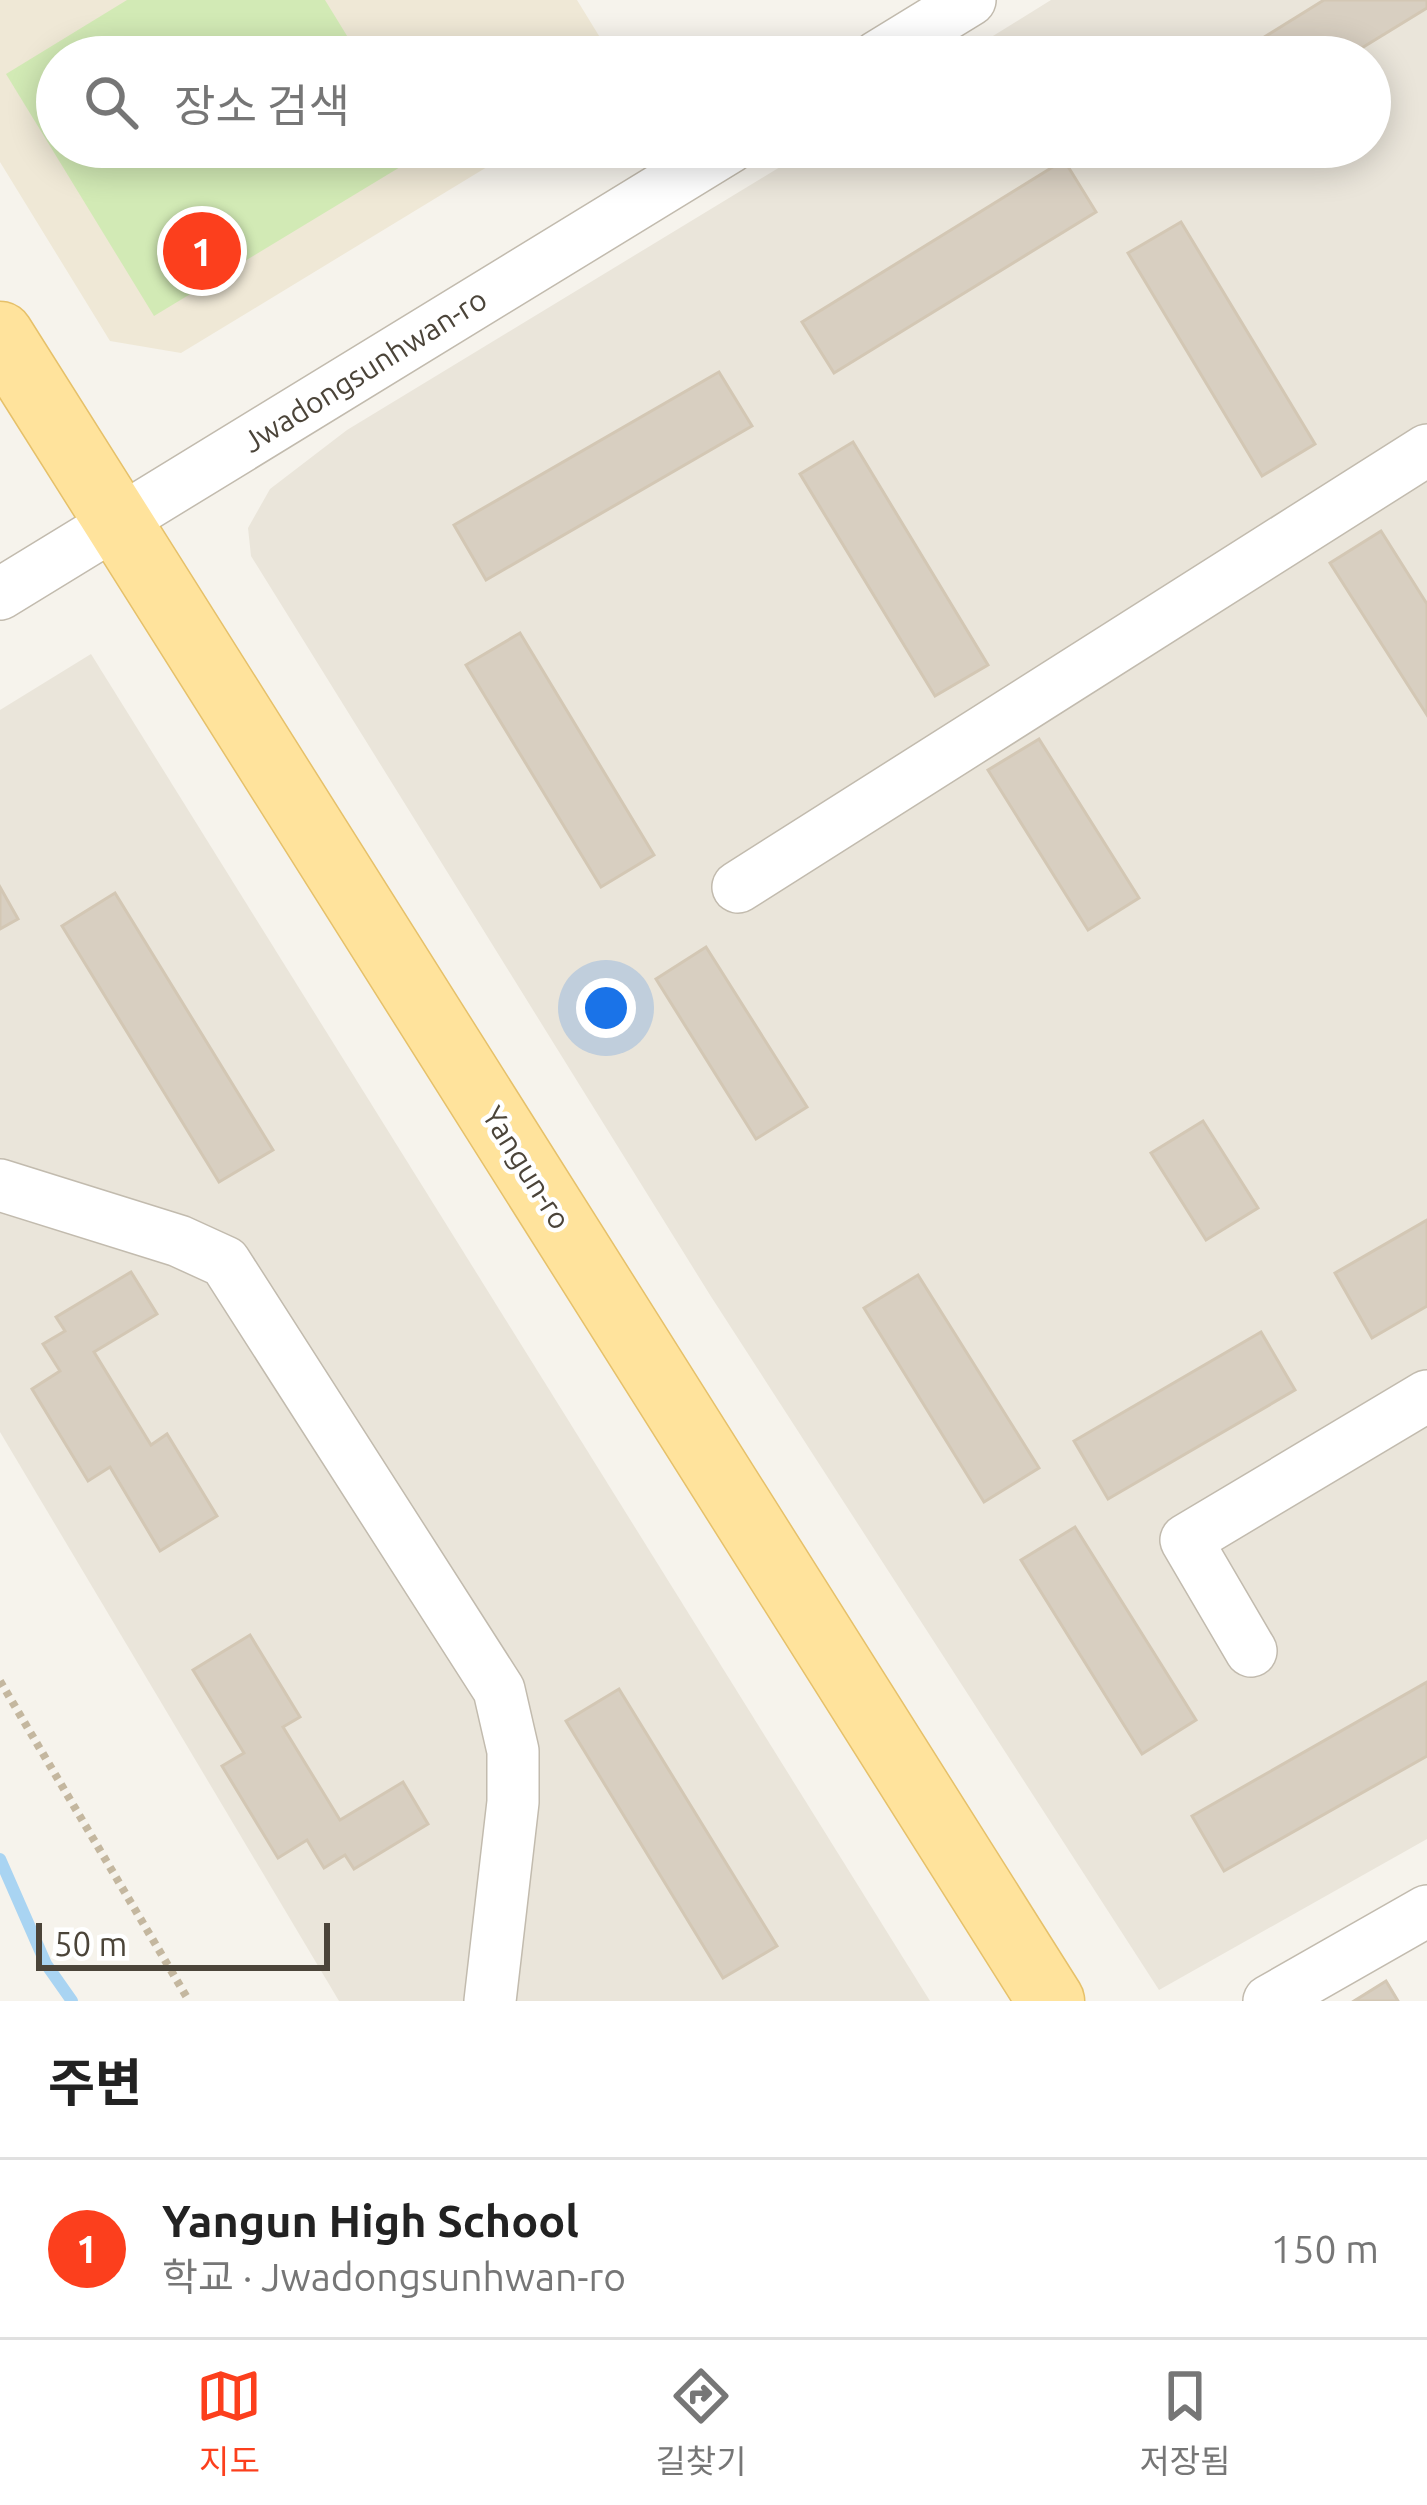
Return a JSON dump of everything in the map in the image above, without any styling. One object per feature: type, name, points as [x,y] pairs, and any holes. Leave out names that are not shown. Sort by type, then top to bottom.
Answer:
[{"type":"main road","name":"Yangun-ro","points":[[0,335],[1051,2001]]},
{"type":"street","points":[[911,36],[970,0]]},
{"type":"street","name":"Jwadongsunhwan-ro","points":[[0,594],[696,168]]},
{"type":"street","points":[[738,887],[1427,450]]},
{"type":"street","points":[[0,1185],[179,1241],[225,1262],[500,1690],[513,1751],[513,1802],[490,2001]]},
{"type":"street","points":[[1251,1651],[1186,1540],[1427,1396]]},
{"type":"street","points":[[1269,2001],[1427,1910]]},
{"type":"path","points":[[0,1682],[189,2001]]},
{"type":"shaded area","points":[[0,0],[577,0],[599,36],[36,36],[36,168],[485,168],[181,353],[110,341],[0,162]]},
{"type":"shaded area","points":[[1051,0],[1427,0],[1427,1839],[1159,1990],[710,1295],[251,556],[248,528],[270,489],[347,430],[778,168],[1391,168],[1391,36],[993,36]]},
{"type":"shaded area","points":[[91,654],[930,2001],[339,2001],[0,1432],[0,710]]},
{"type":"green space","points":[[127,0],[325,0],[347,36],[68,36]]},
{"type":"green space","points":[[36,56],[36,123],[6,74]]},
{"type":"green space","points":[[63,168],[399,168],[154,316]]},
{"type":"building","points":[[1324,0],[1427,0],[1427,8],[1381,36],[1266,36]]},
{"type":"building","points":[[1051,168],[1069,168],[1096,212],[834,373],[802,322]]},
{"type":"building","points":[[1181,222],[1315,444],[1262,476],[1128,253]]},
{"type":"building","points":[[719,372],[752,426],[486,580],[454,525]]},
{"type":"building","points":[[853,442],[988,665],[935,696],[800,474]]},
{"type":"building","points":[[1381,531],[1427,604],[1427,715],[1330,563]]},
{"type":"building","points":[[520,633],[654,855],[601,887],[466,665]]},
{"type":"building","points":[[1039,739],[1139,898],[1088,930],[988,770]]},
{"type":"building","points":[[0,887],[18,919],[0,929]]},
{"type":"building","points":[[115,893],[273,1150],[219,1182],[62,926]]},
{"type":"building","points":[[706,947],[807,1107],[756,1139],[656,979]]},
{"type":"building","points":[[1203,1121],[1258,1208],[1206,1240],[1151,1153]]},
{"type":"building","points":[[1427,1220],[1427,1306],[1372,1338],[1335,1273]]},
{"type":"building","points":[[131,1272],[157,1314],[94,1352],[151,1445],[167,1434],[217,1516],[160,1551],[110,1467],[88,1481],[32,1389],[60,1371],[43,1344],[65,1331],[56,1317]]},
{"type":"building","points":[[918,1275],[1039,1468],[984,1502],[864,1308]]},
{"type":"building","points":[[1261,1332],[1295,1390],[1108,1499],[1074,1441]]},
{"type":"building","points":[[1075,1527],[1196,1720],[1142,1754],[1021,1560]]},
{"type":"building","points":[[250,1635],[300,1717],[283,1727],[340,1820],[403,1782],[428,1824],[354,1869],[345,1855],[324,1868],[307,1840],[278,1858],[222,1766],[244,1753],[193,1670]]},
{"type":"building","points":[[1427,1682],[1427,1756],[1224,1871],[1192,1816]]},
{"type":"building","points":[[619,1689],[777,1946],[723,1978],[566,1721]]},
{"type":"building","points":[[1386,1981],[1398,2001],[1354,2001]]},
{"type":"waterway","points":[[0,1859],[46,1964],[72,2001]]},
{"type":"place","name":"Yangun High School","points":[[202,251]]}]
